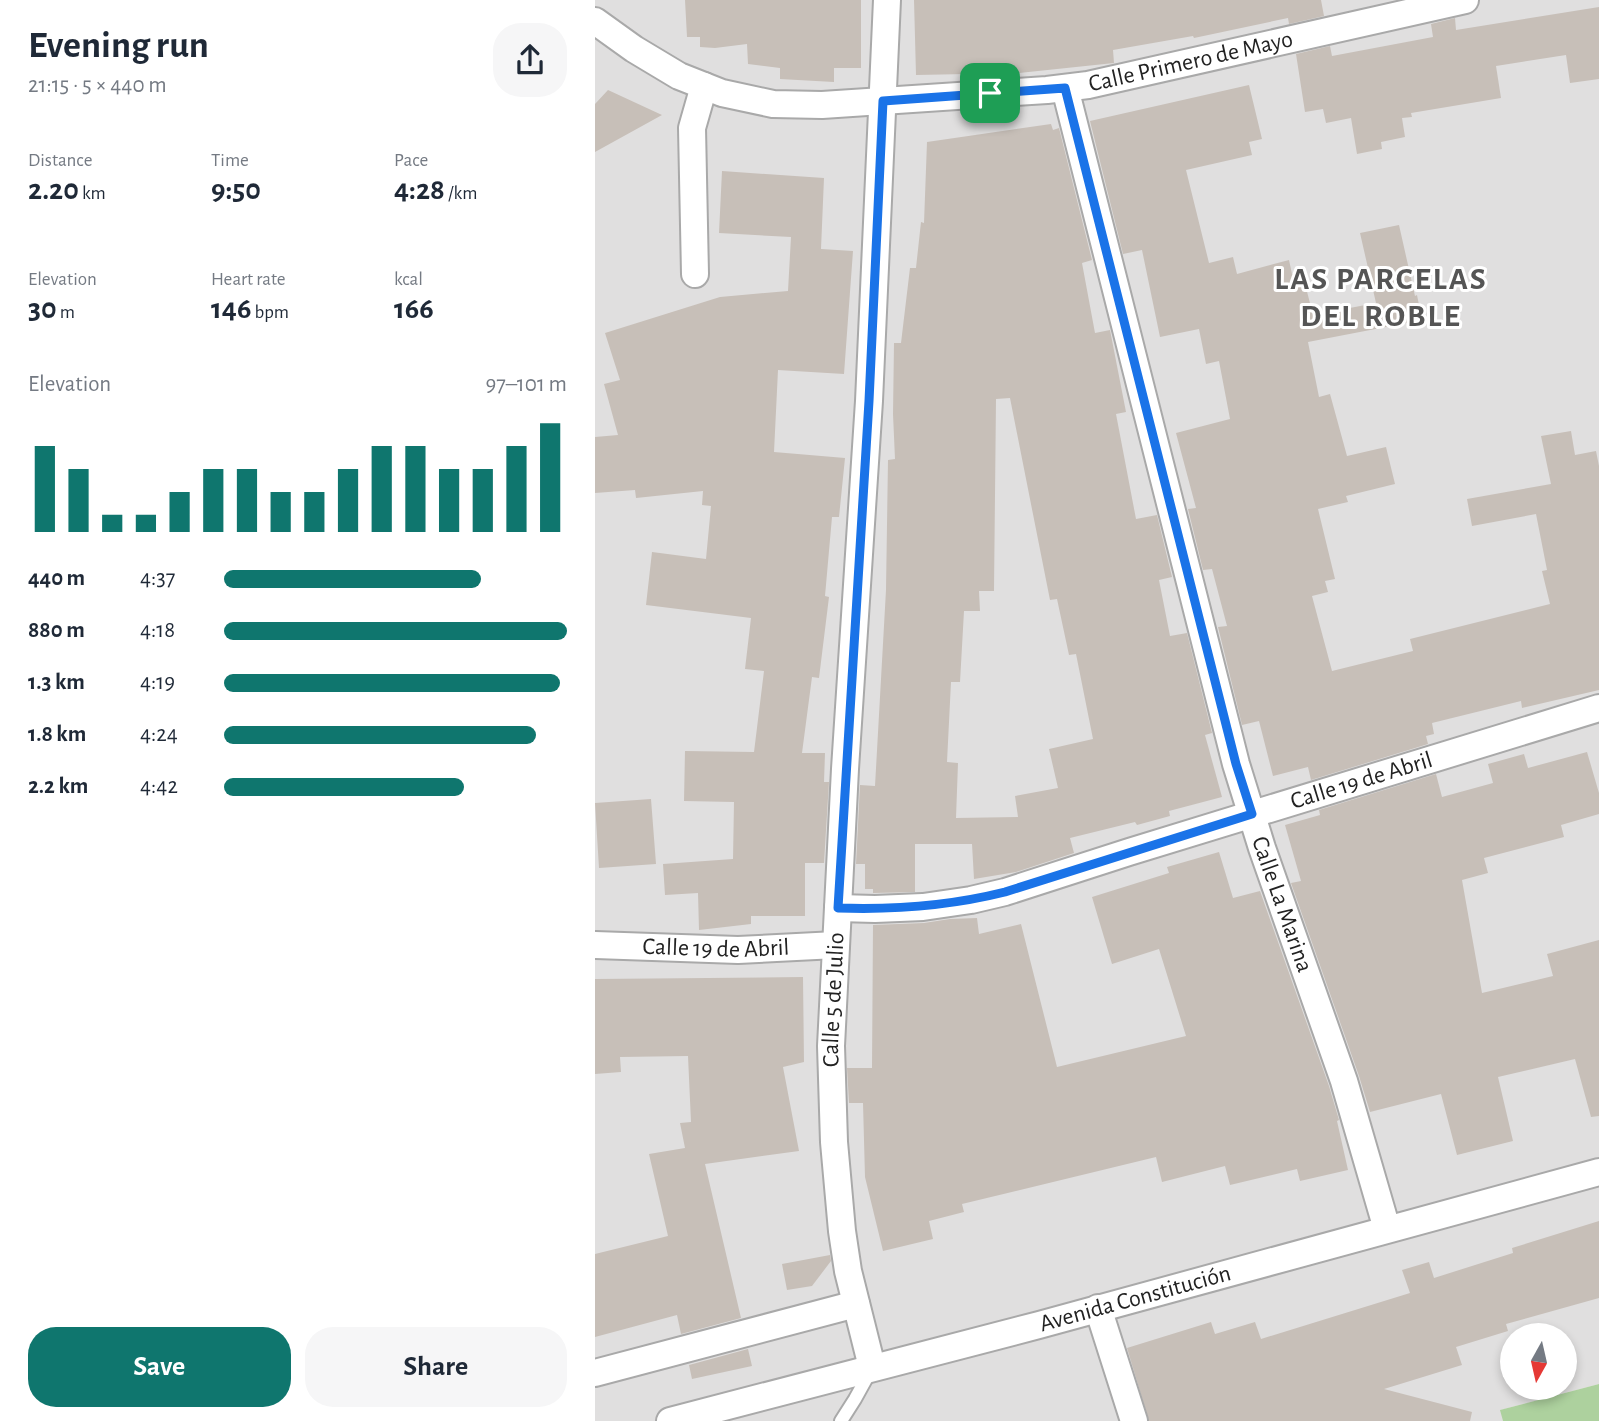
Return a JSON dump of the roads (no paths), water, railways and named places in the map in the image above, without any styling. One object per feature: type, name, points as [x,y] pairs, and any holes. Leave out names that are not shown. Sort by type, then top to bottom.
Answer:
[{"type":"street","name":"Calle 5 de Julio","points":[[872,1367],[848,1271],[837,1185],[831,1046],[869,401],[887,0]]},
{"type":"street","name":"Calle Primero de Mayo","points":[[595,21],[679,76],[722,93],[773,104],[822,105],[1089,85],[1465,0]]},
{"type":"street","points":[[695,274],[692,128],[704,86]]},
{"type":"street","name":"Calle La Marina","points":[[1065,88],[1236,764],[1262,848],[1344,1081],[1387,1229]]},
{"type":"street","name":"Calle 19 de Abril","points":[[838,908],[923,907],[1005,892],[1599,708]]},
{"type":"street","name":"Calle 19 de Abril","points":[[595,945],[738,950],[836,945]]},
{"type":"street","name":"Avenida Constitución","points":[[670,1421],[1599,1172]]},
{"type":"street","points":[[595,1373],[856,1304]]},
{"type":"street","points":[[1098,1308],[1134,1421]]},
{"type":"lane","points":[[841,1421],[872,1367]]},
{"type":"district","name":"LAS PARCELAS DEL ROBLE","points":[[1381,298]]}]
